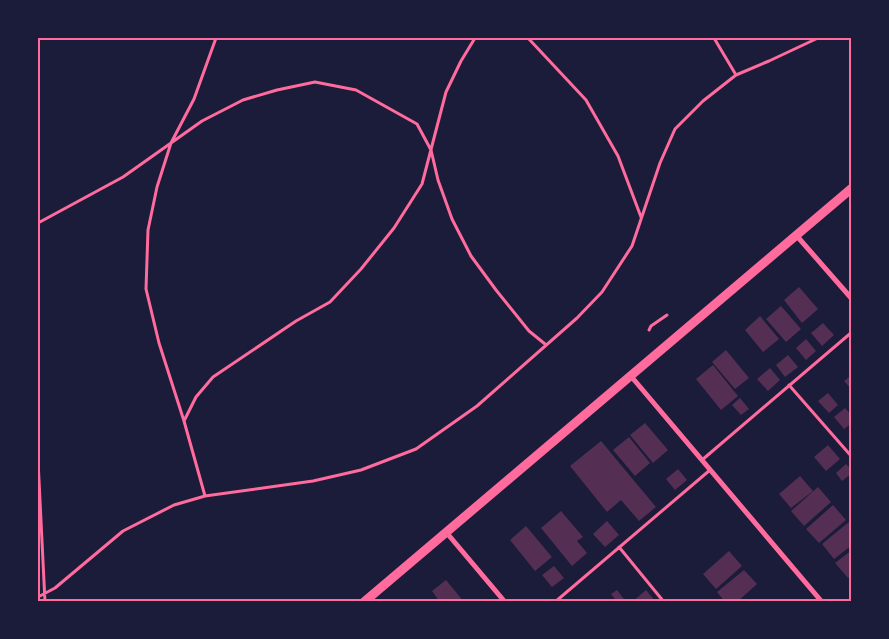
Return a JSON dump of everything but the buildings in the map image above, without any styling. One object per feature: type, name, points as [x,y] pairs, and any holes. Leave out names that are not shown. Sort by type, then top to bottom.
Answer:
[{"type":"street","points":[[364,602],[852,188]]},
{"type":"street","points":[[796,235],[852,299]]},
{"type":"street","points":[[630,375],[822,602]]},
{"type":"street","points":[[446,532],[505,602]]},
{"type":"lane","points":[[205,496],[159,343],[146,289],[148,230],[157,187],[171,143],[194,99],[216,38]]},
{"type":"lane","points":[[184,421],[196,397],[213,377],[296,321],[330,302],[361,270],[394,228],[422,184],[446,92],[475,38]]},
{"type":"lane","points":[[528,38],[586,100],[618,156],[642,217]]},
{"type":"lane","points":[[714,38],[736,74]]},
{"type":"lane","points":[[38,597],[55,588],[123,531],[174,505],[205,496],[313,481],[361,470],[416,449],[477,406],[545,344],[577,318],[602,292],[632,246],[660,163],[675,129],[703,100],[736,74],[818,38]]},
{"type":"lane","points":[[38,223],[123,177],[202,120],[243,100],[277,90],[316,82],[356,90],[417,124],[431,150],[438,180],[452,219],[471,256],[529,331],[545,344]]},
{"type":"lane","points":[[702,460],[852,332]]},
{"type":"lane","points":[[789,385],[852,457]]},
{"type":"lane","points":[[38,460],[45,602]]},
{"type":"lane","points":[[555,602],[710,470]]},
{"type":"lane","points":[[618,548],[664,602]]},
{"type":"path","points":[[650,330],[651,326],[667,315]]}]
